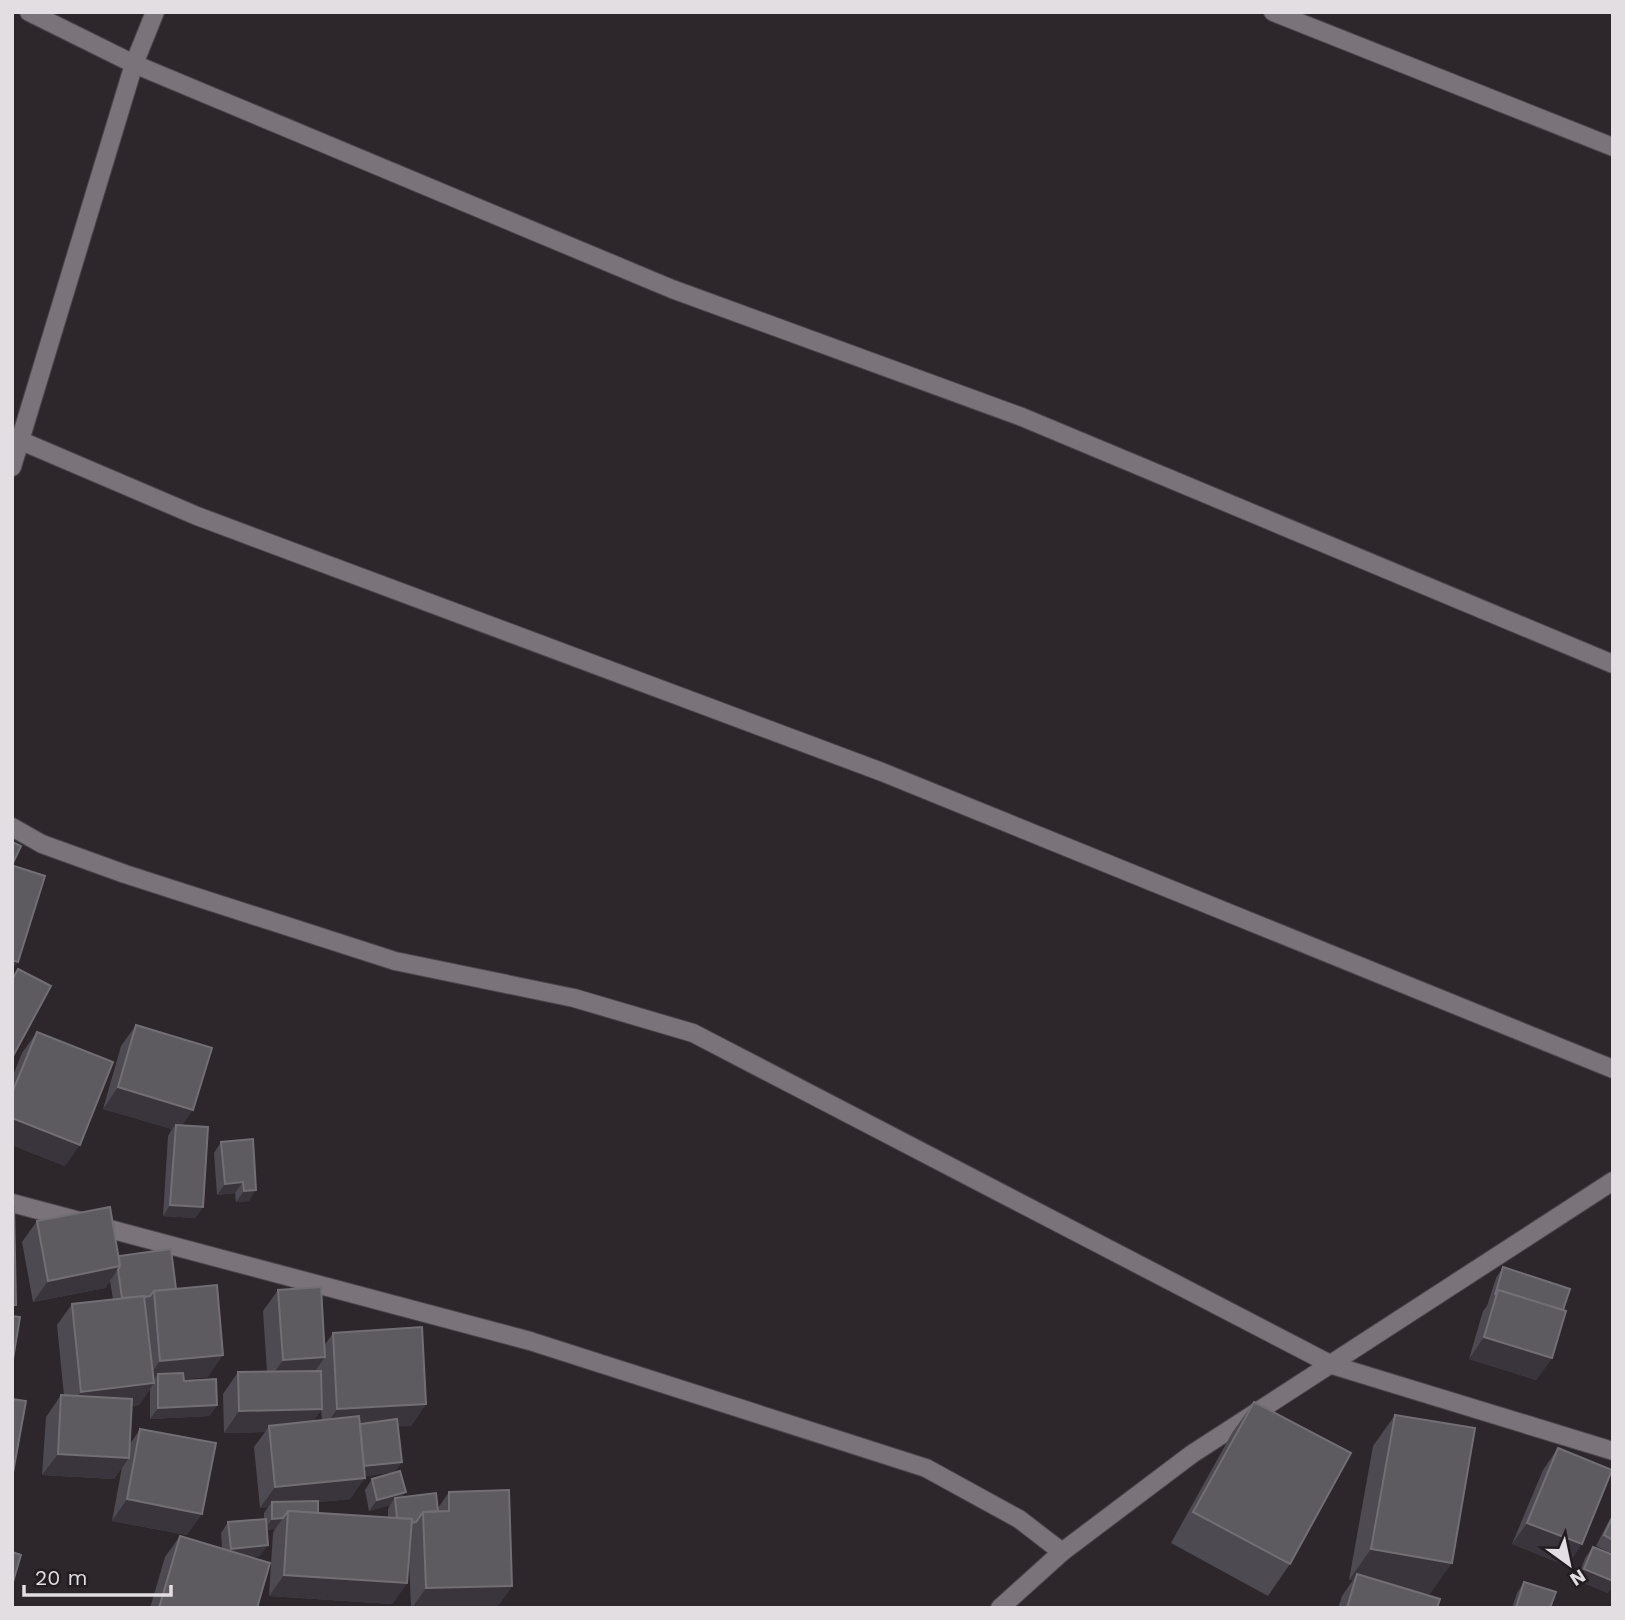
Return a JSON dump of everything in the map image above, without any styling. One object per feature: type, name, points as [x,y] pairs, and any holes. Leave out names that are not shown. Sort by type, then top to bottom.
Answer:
[{"type":"street","points":[[29,12],[134,64],[672,289],[1022,417],[1613,664]]},
{"type":"street","points":[[12,467],[16,439],[134,64],[155,12]]},
{"type":"street","points":[[1273,12],[1613,147]]},
{"type":"street","points":[[16,439],[222,525],[882,772],[1613,1069]]},
{"type":"street","points":[[12,827],[42,844],[125,874],[382,957],[574,998],[693,1033],[1332,1365],[1613,1451]]},
{"type":"street","points":[[1000,1608],[1062,1552],[1192,1454],[1613,1181]]},
{"type":"street","points":[[12,1203],[530,1341],[926,1468],[1019,1519],[1062,1552]]},
{"type":"building","points":[[12,842],[21,846],[12,865]]},
{"type":"building","points":[[14,866],[45,876],[18,962],[12,960]]},
{"type":"building","points":[[18,969],[51,986],[12,1058],[12,980]]},
{"type":"building","points":[[136,1025],[212,1048],[193,1110],[118,1087]]},
{"type":"building","points":[[37,1032],[113,1062],[80,1145],[12,1118],[12,1093]]},
{"type":"building","points":[[176,1125],[208,1127],[203,1207],[170,1205]]},
{"type":"building","points":[[253,1139],[256,1190],[244,1191],[243,1182],[225,1184],[221,1142]]},
{"type":"building","points":[[14,1207],[16,1305],[12,1305]]},
{"type":"building","points":[[110,1207],[120,1266],[48,1281],[37,1221]]},
{"type":"building","points":[[171,1249],[176,1289],[154,1291],[150,1296],[144,1297],[122,1298],[119,1256]]},
{"type":"building","points":[[1503,1267],[1570,1289],[1563,1310],[1498,1290],[1495,1295]]},
{"type":"building","points":[[217,1285],[223,1355],[160,1361],[154,1291]]},
{"type":"building","points":[[321,1287],[325,1357],[283,1360],[278,1290]]},
{"type":"building","points":[[1498,1290],[1566,1311],[1552,1358],[1484,1337]]},
{"type":"building","points":[[144,1296],[154,1383],[81,1392],[72,1304]]},
{"type":"building","points":[[12,1316],[20,1317],[12,1365]]},
{"type":"building","points":[[422,1327],[426,1404],[337,1409],[333,1333]]},
{"type":"building","points":[[321,1371],[322,1409],[239,1411],[238,1372]]},
{"type":"building","points":[[183,1373],[184,1381],[216,1379],[217,1405],[158,1408],[158,1374]]},
{"type":"building","points":[[61,1395],[132,1399],[129,1458],[58,1454]]},
{"type":"building","points":[[12,1399],[26,1401],[12,1478]]},
{"type":"building","points":[[1254,1402],[1351,1453],[1290,1564],[1193,1512]]},
{"type":"building","points":[[1395,1415],[1475,1428],[1452,1563],[1371,1549]]},
{"type":"building","points":[[359,1416],[365,1478],[275,1487],[269,1426]]},
{"type":"building","points":[[397,1419],[402,1462],[364,1466],[360,1424]]},
{"type":"building","points":[[140,1429],[216,1443],[202,1514],[127,1499]]},
{"type":"building","points":[[1558,1448],[1612,1470],[1582,1544],[1527,1523]]},
{"type":"building","points":[[400,1471],[406,1492],[377,1500],[372,1479]]},
{"type":"building","points":[[509,1490],[512,1586],[426,1588],[423,1512],[449,1511],[449,1492]]},
{"type":"building","points":[[436,1493],[438,1511],[423,1512],[416,1522],[411,1523],[412,1519],[397,1518],[395,1498]]},
{"type":"building","points":[[318,1501],[318,1513],[288,1511],[283,1518],[272,1519],[272,1502]]},
{"type":"building","points":[[288,1511],[412,1519],[407,1583],[284,1575]]},
{"type":"building","points":[[1613,1516],[1613,1540],[1604,1535]]},
{"type":"building","points":[[266,1519],[268,1545],[231,1549],[228,1522]]},
{"type":"building","points":[[180,1536],[270,1563],[257,1608],[159,1608]]},
{"type":"building","points":[[1593,1547],[1613,1555],[1613,1581],[1584,1569]]},
{"type":"building","points":[[12,1552],[21,1555],[12,1585]]},
{"type":"building","points":[[1357,1574],[1440,1599],[1437,1608],[1347,1608]]},
{"type":"building","points":[[1524,1582],[1556,1592],[1550,1608],[1516,1608]]}]
